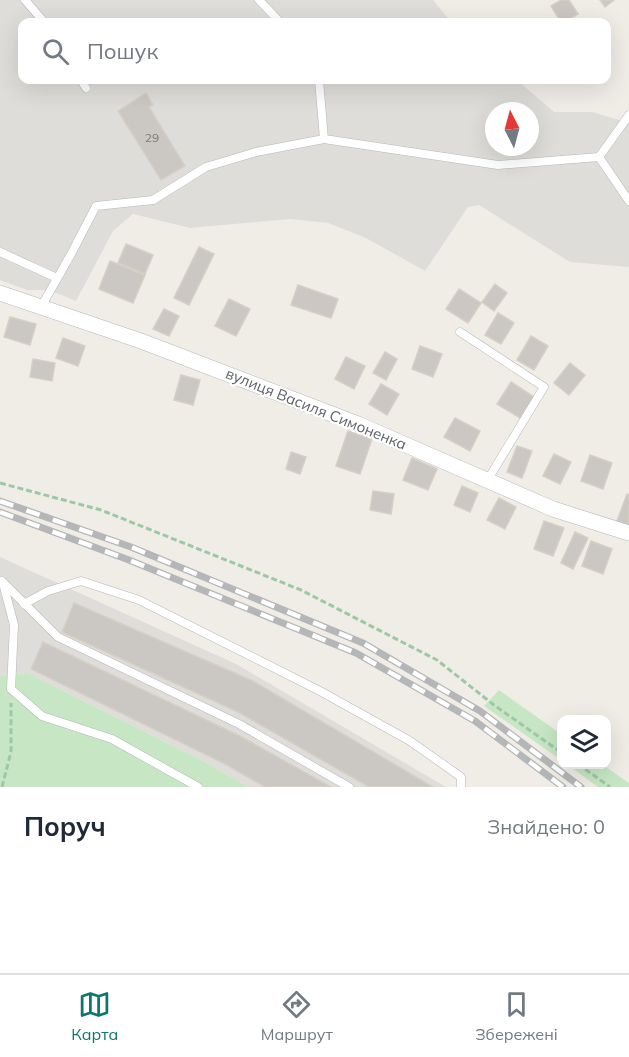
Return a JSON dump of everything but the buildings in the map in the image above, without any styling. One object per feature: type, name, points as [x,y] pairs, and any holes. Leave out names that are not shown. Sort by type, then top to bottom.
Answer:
[{"type":"street","name":"вулиця Василя Симоненка","points":[[0,293],[141,340],[358,424],[553,509],[629,533]]},
{"type":"lane","points":[[26,0],[41,18]]},
{"type":"lane","points":[[259,0],[276,18]]},
{"type":"lane","points":[[84,84],[86,88]]},
{"type":"lane","points":[[319,84],[324,139]]},
{"type":"lane","points":[[41,307],[96,206],[153,200],[207,167],[256,152],[324,139],[498,165],[599,157],[629,115]]},
{"type":"lane","points":[[599,157],[629,201]]},
{"type":"lane","points":[[0,252],[57,278]]},
{"type":"lane","points":[[460,332],[544,387],[487,481]]},
{"type":"lane","points":[[1,579],[58,637],[239,724],[349,787]]},
{"type":"lane","points":[[1,579],[14,626],[11,689],[42,716],[112,739],[198,787]]},
{"type":"lane","points":[[24,604],[48,591],[81,581],[139,600],[320,691],[410,741],[461,777],[461,787]]},
{"type":"path","points":[[0,483],[101,510],[301,590],[437,660],[557,750]]},
{"type":"path","points":[[2,787],[11,752],[11,689]]},
{"type":"path","points":[[584,769],[610,787]]},
{"type":"shaded area","points":[[0,0],[433,0],[448,18],[18,18],[18,84],[522,84],[554,112],[592,112],[629,123],[629,267],[570,262],[479,205],[468,207],[425,271],[366,238],[328,223],[290,219],[190,228],[133,214],[113,231],[76,301],[49,290],[27,290],[0,280]]},
{"type":"shaded area","points":[[0,557],[236,664],[446,787],[248,787],[203,761],[27,673],[0,676]]},
{"type":"green space","points":[[27,673],[203,761],[248,787],[0,787],[0,676]]},
{"type":"green space","points":[[499,690],[557,731],[557,757],[484,706]]},
{"type":"green space","points":[[573,769],[609,769],[629,783],[629,787],[598,787]]},
{"type":"railway","points":[[0,501],[131,547],[363,643],[480,711],[581,787]]},
{"type":"railway","points":[[0,512],[129,560],[356,653],[475,721],[563,787]]}]
